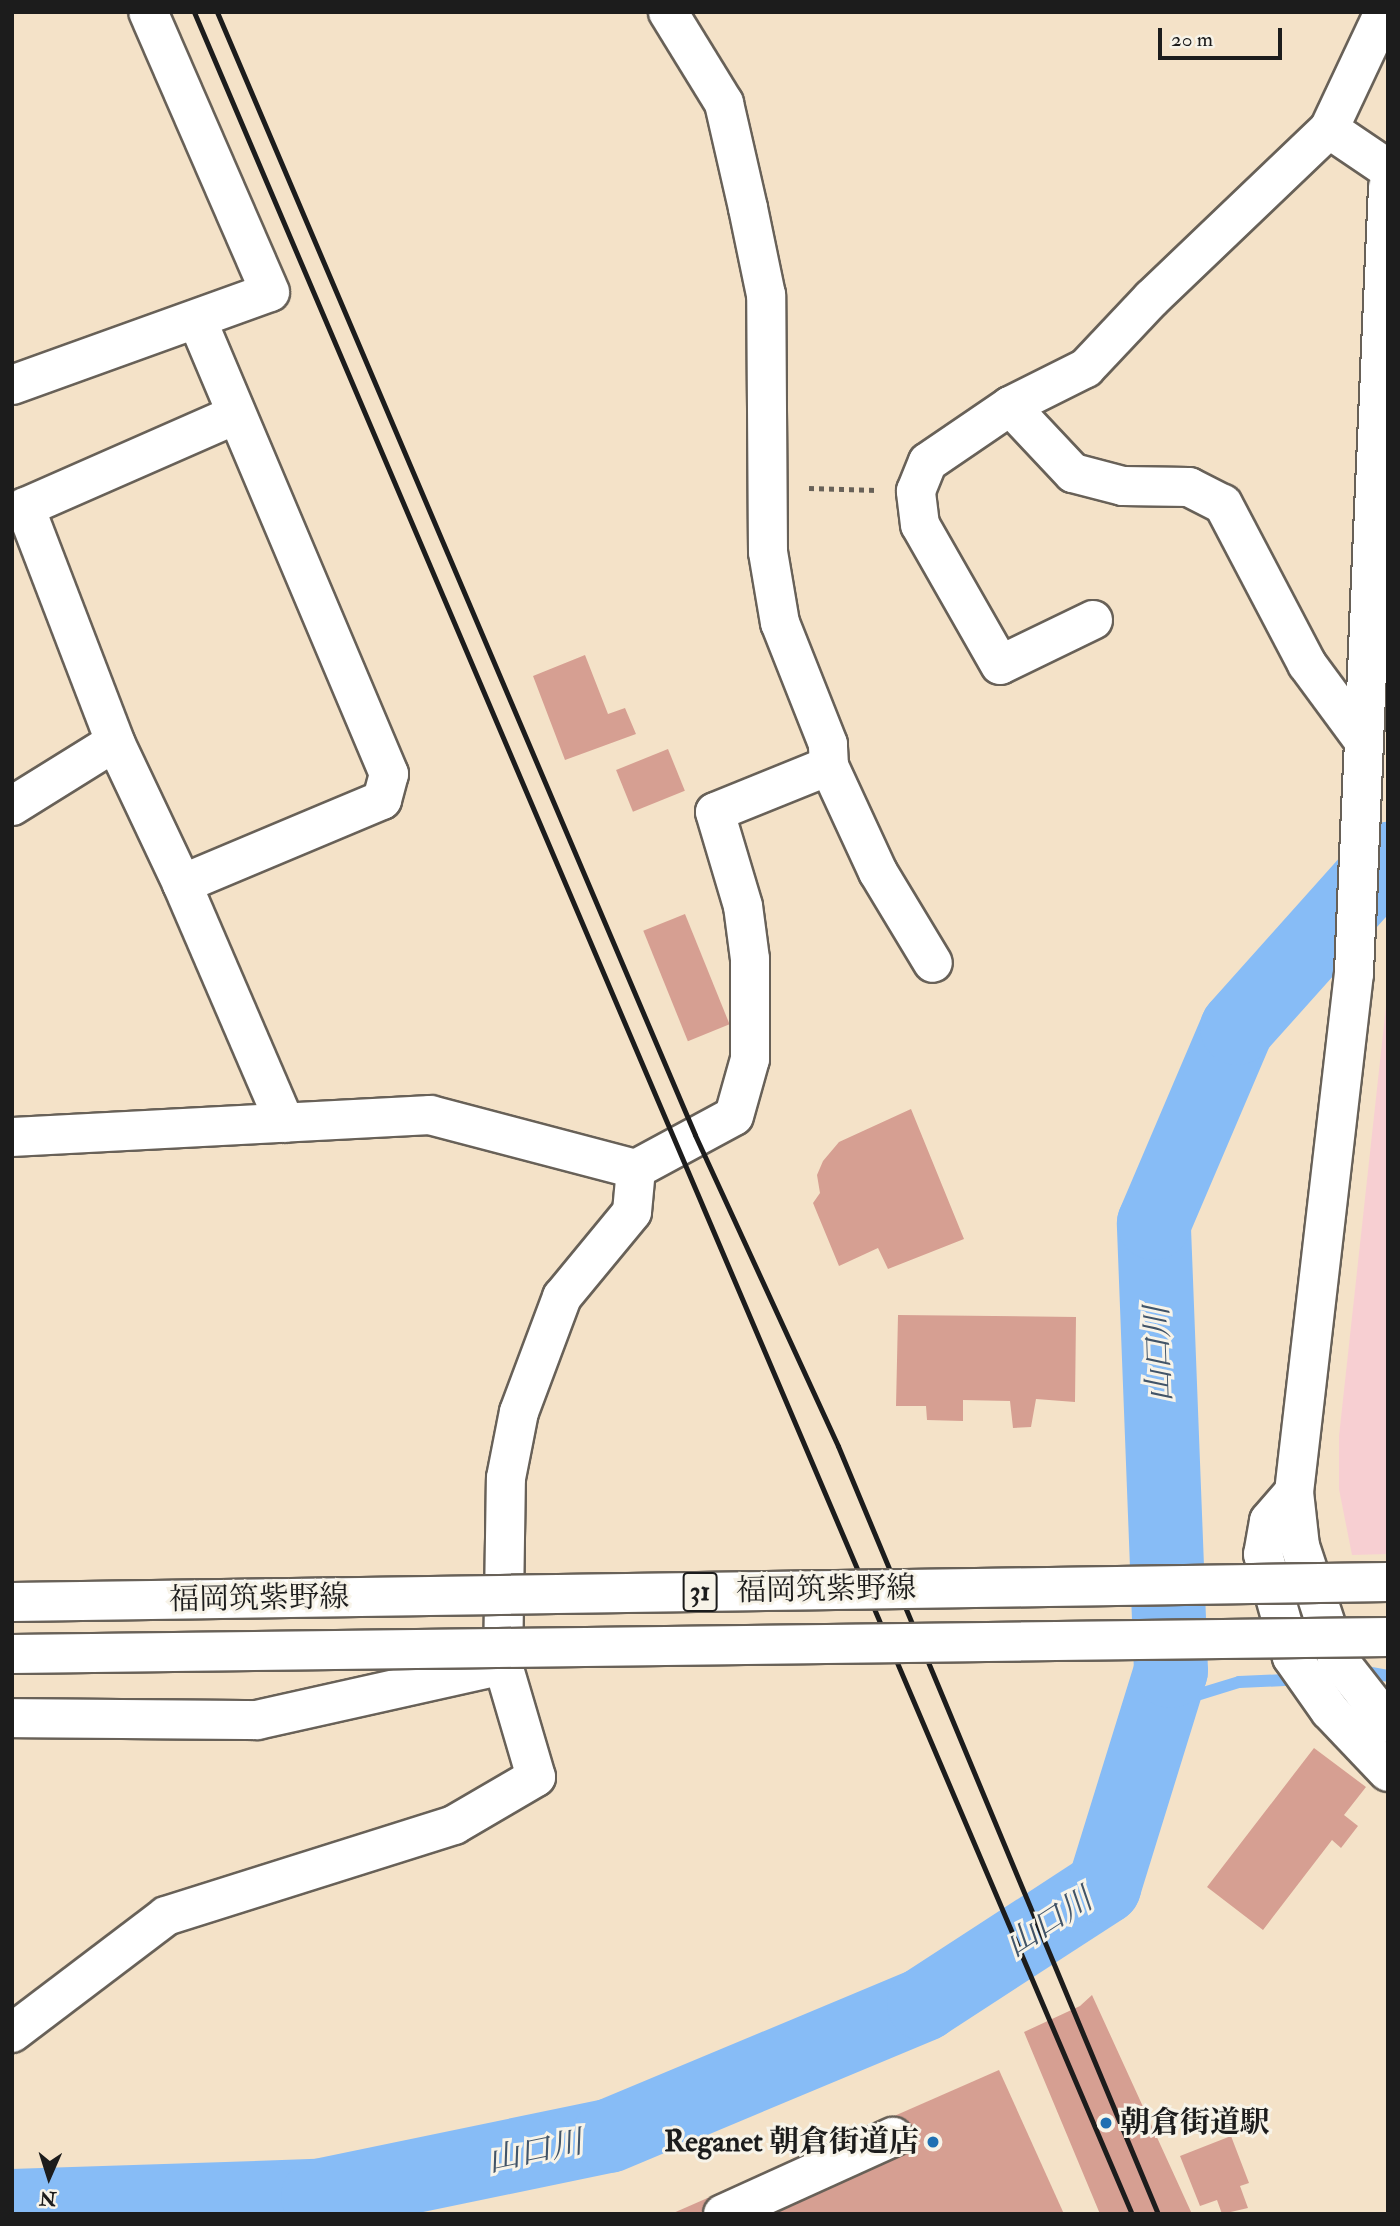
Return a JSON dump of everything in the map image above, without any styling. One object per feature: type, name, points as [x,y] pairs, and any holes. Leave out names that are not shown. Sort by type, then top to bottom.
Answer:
[{"type":"street","points":[[12,385],[198,321],[270,292],[148,12]]},
{"type":"street","points":[[668,12],[724,103],[766,295],[768,552],[780,623],[828,744],[830,766],[878,872],[933,963]]},
{"type":"street","points":[[1093,620],[1000,666],[920,525],[916,491],[928,462],[1010,406],[1086,368],[1151,299],[1329,129],[1384,12]]},
{"type":"street","points":[[1329,129],[1388,169]]},
{"type":"street","points":[[1388,187],[1354,973],[1294,1492],[1300,1546],[1337,1658],[1388,1723]]},
{"type":"street","points":[[182,884],[382,800],[388,774],[234,415],[198,321]]},
{"type":"street","points":[[1010,406],[1073,473],[1123,485],[1189,487],[1223,505],[1307,664],[1363,754]]},
{"type":"street","points":[[234,415],[25,507],[115,743],[182,884],[285,1123]]},
{"type":"street","points":[[12,806],[115,743]]},
{"type":"street","points":[[12,1137],[430,1115],[636,1169],[734,1116],[750,1059],[750,959],[743,906],[715,812],[830,766]]},
{"type":"street","points":[[12,2033],[166,1916],[454,1825],[536,1777],[503,1665],[506,1478],[519,1412],[562,1297],[632,1212],[636,1169]]},
{"type":"street","points":[[1294,1492],[1269,1521],[1263,1554],[1292,1657],[1330,1711],[1388,1772]]},
{"type":"street","name":"福岡筑紫野線","points":[[12,1602],[1388,1582]]},
{"type":"street","name":"福岡筑紫野線","points":[[12,1654],[1388,1637]]},
{"type":"street","points":[[12,1718],[257,1720],[503,1665]]},
{"type":"street","points":[[723,2214],[893,2137]]},
{"type":"path","points":[[767,487],[916,491]]},
{"type":"shaded area","points":[[1388,988],[1388,1554],[1352,1555],[1339,1489],[1339,1436]]},
{"type":"building","points":[[585,655],[608,714],[625,708],[636,734],[565,760],[533,676]]},
{"type":"building","points":[[668,749],[685,791],[633,812],[616,770]]},
{"type":"building","points":[[685,914],[730,1024],[688,1041],[643,931]]},
{"type":"building","points":[[911,1109],[964,1239],[888,1269],[878,1248],[839,1266],[813,1203],[820,1193],[817,1175],[823,1161],[839,1142]]},
{"type":"building","points":[[898,1315],[1076,1317],[1075,1402],[1036,1399],[1031,1427],[1013,1428],[1010,1401],[963,1400],[963,1421],[927,1420],[926,1406],[896,1406]]},
{"type":"building","points":[[1314,1748],[1366,1787],[1344,1815],[1358,1826],[1341,1848],[1332,1840],[1263,1930],[1207,1887]]},
{"type":"building","name":"朝倉街道駅","points":[[1092,1995],[1192,2214],[1100,2214],[1024,2032],[1080,2006]]},
{"type":"building","name":"Reganet 朝倉街道店","points":[[999,2070],[1064,2214],[671,2214]]},
{"type":"building","points":[[1231,2136],[1249,2183],[1240,2186],[1248,2208],[1222,2214],[1217,2200],[1200,2206],[1180,2156]]},
{"type":"waterway","name":"山口川","points":[[12,2206],[318,2196],[609,2136],[924,2004],[1104,1887],[1171,1671],[1154,1223],[1237,1028],[1388,859]]},
{"type":"waterway","points":[[1366,1672],[1388,1676]]},
{"type":"waterway","points":[[1158,1716],[1187,1698],[1239,1682],[1285,1680]]},
{"type":"waterway","points":[[318,2196],[339,2214]]},
{"type":"railway","points":[[194,12],[1132,2214]]},
{"type":"railway","points":[[217,12],[695,1135],[838,1446],[1158,2214]]},
{"type":"place","name":"朝倉街道駅","points":[[1106,2123]]},
{"type":"place","name":"Reganet 朝倉街道店","points":[[933,2142]]}]
